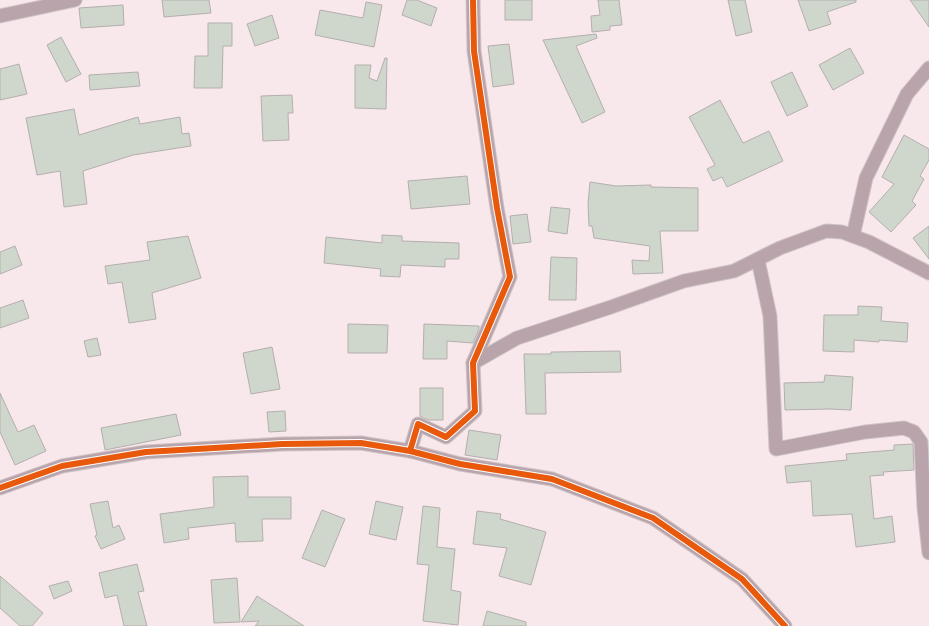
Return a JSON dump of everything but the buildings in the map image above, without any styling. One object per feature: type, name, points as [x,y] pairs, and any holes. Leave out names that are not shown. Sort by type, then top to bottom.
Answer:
[{"type":"street","points":[[0,16],[75,0]]},
{"type":"street","points":[[410,451],[418,424],[446,437],[475,411],[473,363],[510,277],[497,208],[474,51],[473,0]]},
{"type":"street","points":[[853,236],[866,178],[907,94],[929,68]]},
{"type":"street","points":[[473,363],[518,338],[684,281],[734,270],[758,260],[780,248],[826,231],[842,232],[869,242],[929,273]]},
{"type":"street","points":[[758,260],[770,316],[776,449],[865,432],[904,428],[914,432],[921,442],[924,508],[929,553]]},
{"type":"street","points":[[0,488],[62,466],[146,452],[282,444],[361,443],[410,451],[460,464],[552,479],[654,518],[742,578],[785,626]]},
{"type":"cycle path","points":[[410,451],[418,424],[446,437],[475,411],[473,363],[510,277],[497,208],[474,51],[473,0]]},
{"type":"cycle path","points":[[0,488],[62,466],[146,452],[282,444],[361,443],[410,451],[460,464],[552,479],[653,518],[742,579],[785,626]]}]
